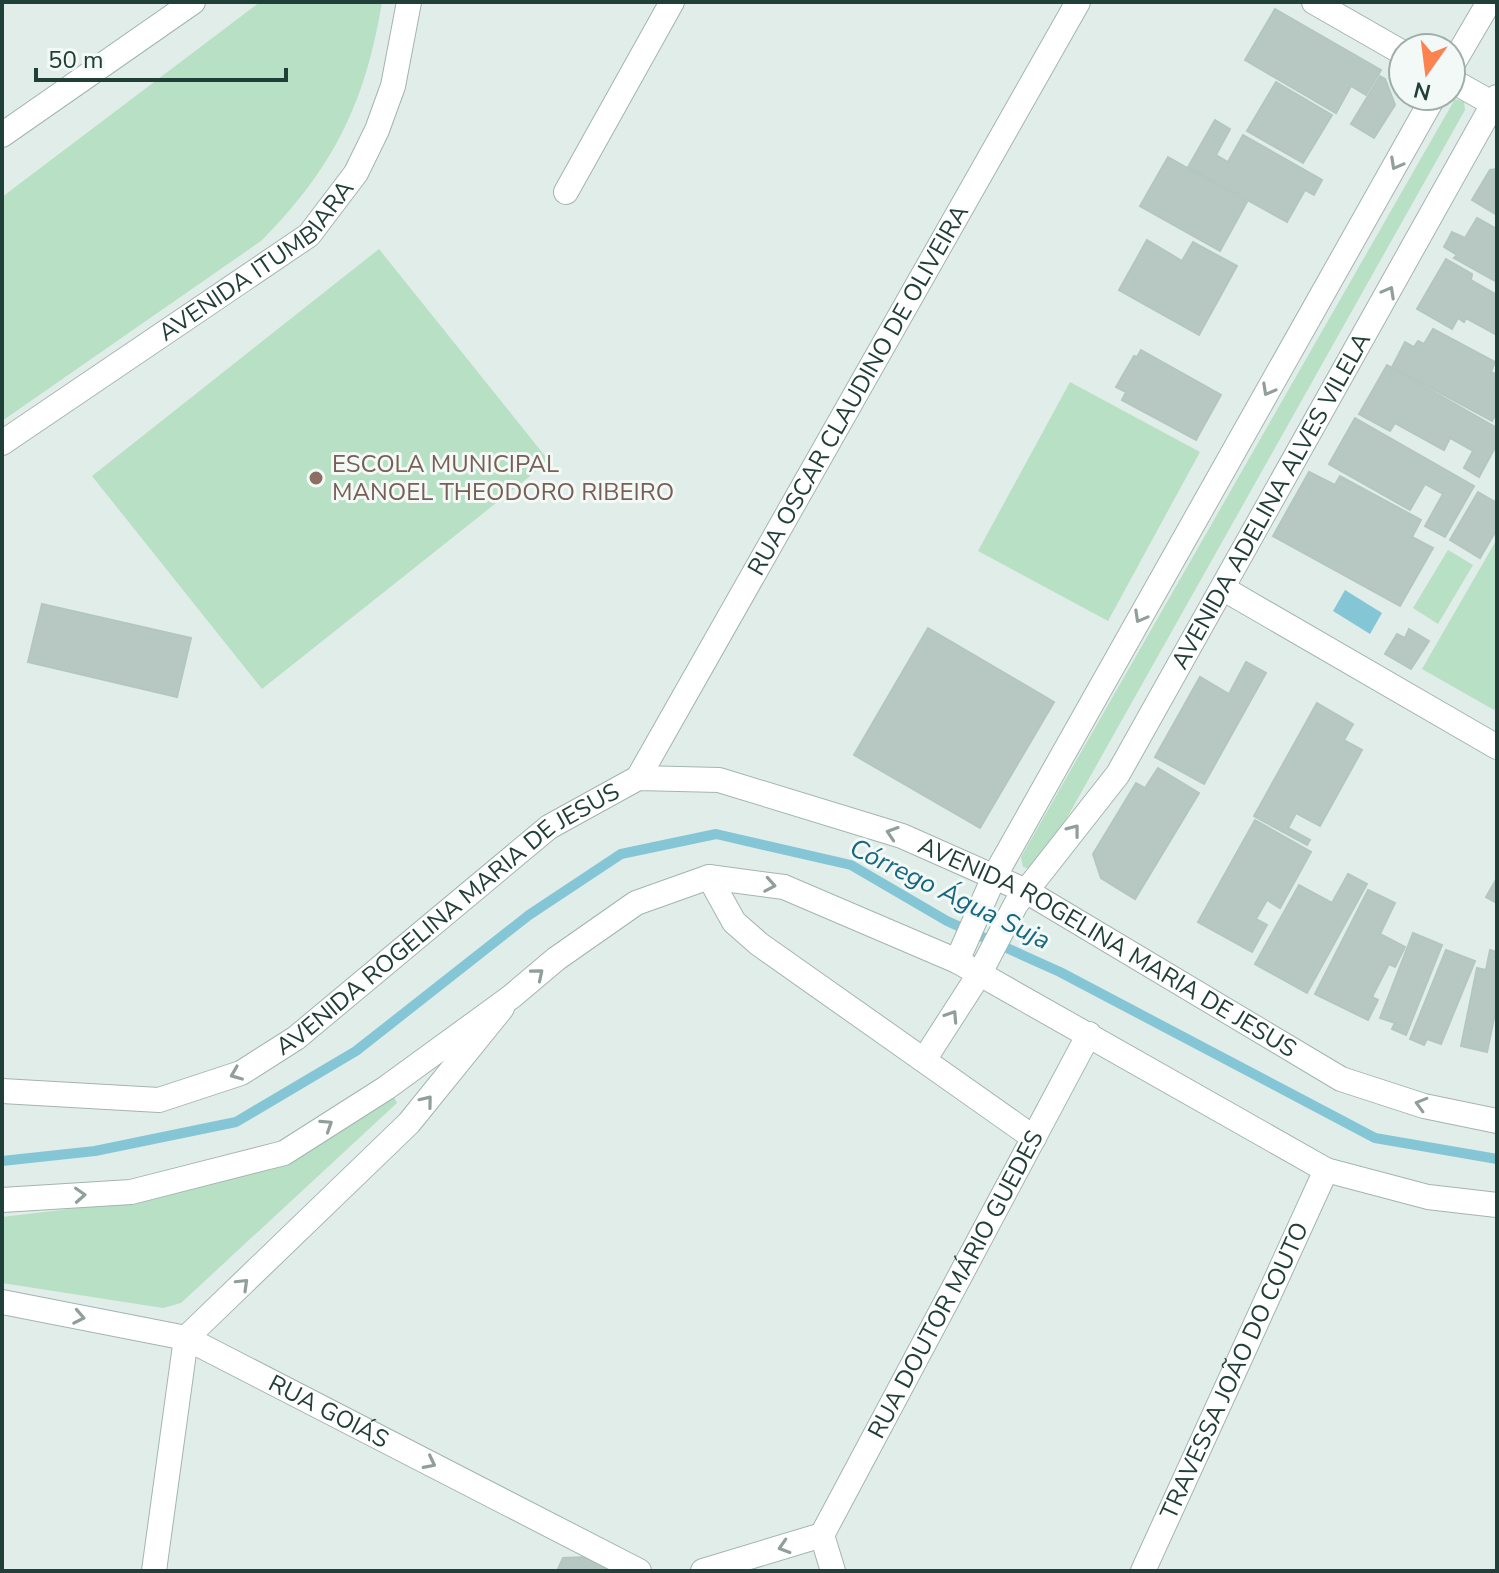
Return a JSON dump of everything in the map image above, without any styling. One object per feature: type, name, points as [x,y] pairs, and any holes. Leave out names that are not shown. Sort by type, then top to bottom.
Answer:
[{"type":"street","points":[[2,135],[193,2]]},
{"type":"street","name":"AVENIDA ITUMBIARA","points":[[2,443],[309,235],[356,173],[377,130],[393,86],[409,2]]},
{"type":"street","points":[[566,192],[672,2]]},
{"type":"street","name":"RUA OSCAR CLAUDINO DE OLIVEIRA","points":[[638,778],[1078,2]]},
{"type":"street","points":[[1314,2],[1387,44]]},
{"type":"street","points":[[1467,40],[1489,2]]},
{"type":"street","points":[[1467,88],[1496,102]]},
{"type":"street","name":"AVENIDA ADELINA ALVES VILELA","points":[[924,1060],[984,965],[1021,898],[1118,774],[1496,102]]},
{"type":"street","points":[[961,954],[992,883],[1425,112]]},
{"type":"street","points":[[1224,589],[1497,747]]},
{"type":"street","name":"AVENIDA ROGELINA MARIA DE JESUS","points":[[2,1091],[159,1100],[241,1073],[296,1038],[549,827],[638,778],[719,780],[902,836],[1021,898],[1341,1079],[1424,1106],[1497,1121]]},
{"type":"street","points":[[709,877],[734,922],[759,944],[1034,1138]]},
{"type":"street","points":[[2,1200],[131,1192],[284,1153],[386,1088],[511,997],[556,959],[636,903],[709,877],[784,887],[961,954],[984,965],[1089,1034],[1326,1170],[1428,1197],[1497,1205]]},
{"type":"street","points":[[154,1571],[186,1338],[409,1123],[511,997]]},
{"type":"street","name":"RUA DOUTOR MÁRIO GUEDES","points":[[822,1535],[1089,1034]]},
{"type":"street","name":"TRAVESSA JOÃO DO COUTO","points":[[1143,1571],[1326,1170]]},
{"type":"street","name":"RUA GOIÁS","points":[[2,1302],[186,1338],[639,1571]]},
{"type":"street","points":[[703,1571],[822,1535],[833,1571]]},
{"type":"green space","points":[[260,2],[382,2],[366,72],[342,132],[326,160],[308,187],[261,241],[2,421],[2,197]]},
{"type":"green space","points":[[1448,112],[1464,112],[1037,871],[1023,867],[1021,857]]},
{"type":"green space","points":[[379,249],[549,461],[262,689],[92,476]]},
{"type":"green space","points":[[1070,382],[1200,452],[1108,621],[978,551]]},
{"type":"green space","points":[[1497,539],[1497,704],[1494,710],[1422,669]]},
{"type":"green space","points":[[1448,550],[1473,565],[1438,624],[1413,608]]},
{"type":"green space","points":[[392,1093],[397,1103],[181,1303],[163,1308],[2,1283],[2,1217],[111,1204],[285,1159]]},
{"type":"water","points":[[1345,590],[1382,613],[1370,634],[1333,611]]},
{"type":"building","points":[[1275,9],[1381,70],[1366,95],[1351,86],[1336,113],[1245,60]]},
{"type":"building","points":[[1380,76],[1385,79],[1387,112],[1391,112],[1374,138],[1351,124]]},
{"type":"building","points":[[1276,82],[1332,115],[1303,163],[1247,131]]},
{"type":"building","points":[[1215,120],[1230,129],[1216,155],[1228,162],[1243,135],[1322,180],[1314,195],[1305,190],[1287,222],[1188,167]]},
{"type":"building","points":[[1168,157],[1247,202],[1220,251],[1140,206]]},
{"type":"building","points":[[1497,169],[1497,215],[1472,200],[1490,170]]},
{"type":"building","points":[[1477,218],[1497,229],[1497,282],[1454,258],[1457,255],[1444,247],[1452,232],[1465,238]]},
{"type":"building","points":[[1147,240],[1182,261],[1193,242],[1237,266],[1199,335],[1119,290]]},
{"type":"building","points":[[1446,259],[1472,274],[1471,280],[1497,295],[1497,335],[1466,318],[1464,322],[1458,318],[1452,329],[1417,309]]},
{"type":"building","points":[[1433,329],[1495,362],[1491,372],[1497,375],[1494,385],[1497,387],[1497,412],[1492,421],[1392,367],[1405,342],[1414,347],[1418,341],[1424,344]]},
{"type":"building","points":[[1141,350],[1221,395],[1196,440],[1122,400],[1126,392],[1116,387],[1134,356],[1137,357]]},
{"type":"building","points":[[1387,365],[1497,428],[1497,444],[1479,477],[1464,468],[1473,451],[1450,438],[1444,450],[1395,423],[1390,431],[1359,414]]},
{"type":"building","points":[[1355,418],[1474,486],[1445,537],[1425,526],[1443,494],[1425,484],[1410,510],[1329,464]]},
{"type":"building","points":[[1309,472],[1335,485],[1340,476],[1421,520],[1412,537],[1433,548],[1400,606],[1273,536]]},
{"type":"building","points":[[1478,492],[1497,503],[1497,529],[1480,558],[1450,540]]},
{"type":"building","points":[[42,604],[191,638],[177,697],[28,662]]},
{"type":"building","points":[[928,628],[1054,702],[980,828],[854,755]]},
{"type":"building","points":[[1409,629],[1429,641],[1411,669],[1385,654],[1397,634],[1405,638]]},
{"type":"building","points":[[1246,662],[1266,673],[1204,784],[1155,757],[1200,677],[1229,694]]},
{"type":"building","points":[[1317,703],[1353,724],[1344,740],[1362,750],[1320,826],[1296,813],[1288,828],[1310,840],[1307,845],[1254,816]]},
{"type":"building","points":[[1158,768],[1199,793],[1135,899],[1101,878],[1093,854],[1136,783],[1145,788]]},
{"type":"building","points":[[1255,820],[1311,852],[1280,908],[1267,900],[1256,919],[1267,925],[1252,952],[1198,922]]},
{"type":"building","points":[[1348,874],[1367,884],[1307,993],[1255,964],[1299,885],[1332,903]]},
{"type":"building","points":[[1497,878],[1497,903],[1486,897]]},
{"type":"building","points":[[1368,890],[1395,903],[1380,934],[1405,947],[1395,967],[1389,964],[1372,997],[1378,1000],[1368,1020],[1315,994]]},
{"type":"building","points":[[1413,933],[1442,945],[1406,1035],[1392,1029],[1395,1023],[1380,1018]]},
{"type":"building","points":[[1446,950],[1475,961],[1441,1044],[1427,1039],[1424,1045],[1410,1039]]},
{"type":"building","points":[[1490,950],[1497,952],[1497,1004],[1487,1052],[1461,1046],[1477,968],[1486,970]]},
{"type":"building","points":[[610,1556],[625,1571],[557,1571],[563,1558]]},
{"type":"waterway","name":"Córrego Água Suja","points":[[2,1161],[95,1151],[236,1122],[356,1051],[529,915],[621,854],[716,834],[851,865],[947,921],[1060,972],[1375,1138],[1497,1159]]},
{"type":"place","name":"ESCOLA MUNICIPAL MANOEL THEODORO RIBEIRO","points":[[316,478]]}]
